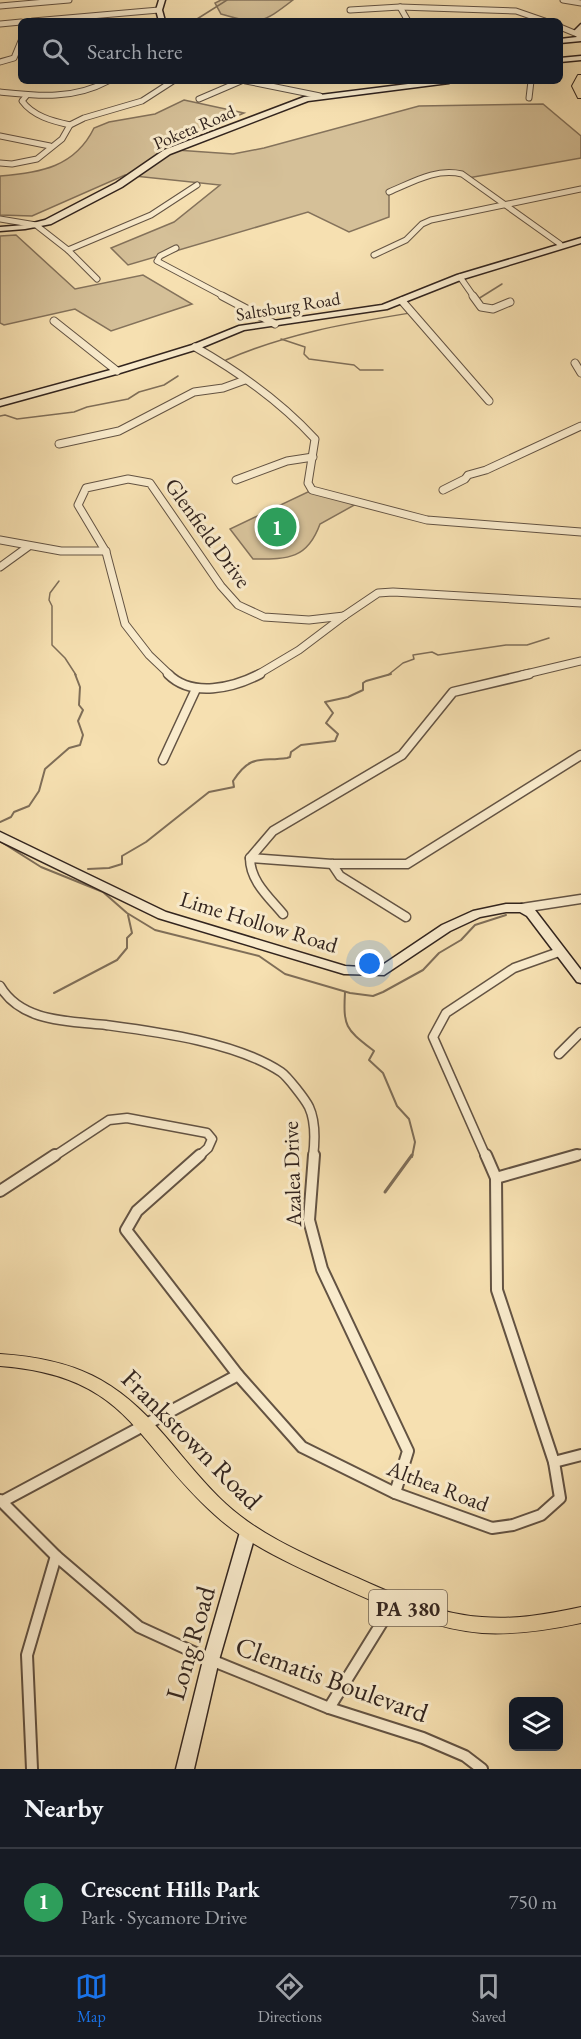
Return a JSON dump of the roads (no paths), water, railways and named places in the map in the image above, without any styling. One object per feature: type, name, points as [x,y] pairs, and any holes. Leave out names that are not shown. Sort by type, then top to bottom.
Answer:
[{"type":"main road","points":[[581,77],[576,86],[581,96]]},
{"type":"main road","name":"Frankstown Road","points":[[0,1360],[56,1369],[85,1378],[123,1402],[203,1493],[248,1532],[301,1561],[394,1603],[433,1617],[493,1626],[519,1627],[581,1615]]},
{"type":"street","points":[[0,6],[69,0]]},
{"type":"street","points":[[161,18],[159,10],[162,0]]},
{"type":"street","points":[[563,0],[581,3]]},
{"type":"street","points":[[400,7],[406,18]]},
{"type":"street","points":[[350,9],[400,7],[516,10],[537,18]]},
{"type":"street","points":[[91,18],[159,10]]},
{"type":"street","points":[[0,24],[18,22]]},
{"type":"street","points":[[580,37],[581,26]]},
{"type":"street","points":[[563,28],[580,37]]},
{"type":"street","points":[[563,40],[580,37]]},
{"type":"street","points":[[0,62],[14,58],[18,48]]},
{"type":"street","points":[[563,60],[581,57]]},
{"type":"street","points":[[0,92],[66,96],[87,91],[102,84]]},
{"type":"street","points":[[0,163],[12,164],[37,159],[50,146],[62,139],[70,125],[84,118],[142,101],[168,84]]},
{"type":"street","points":[[199,99],[234,84]]},
{"type":"street","points":[[261,84],[320,96]]},
{"type":"street","name":"Poketa Road","points":[[0,229],[36,225],[66,213],[118,185],[167,152],[320,96],[423,84]]},
{"type":"street","points":[[529,98],[531,84]]},
{"type":"street","points":[[27,95],[22,101],[24,106],[52,122],[70,125]]},
{"type":"street","points":[[0,136],[50,146]]},
{"type":"street","points":[[389,192],[449,170],[462,174],[560,244]]},
{"type":"street","points":[[68,250],[151,215],[197,185]]},
{"type":"street","points":[[374,255],[406,240],[422,224],[431,220],[581,189]]},
{"type":"street","points":[[0,219],[36,225],[68,250],[97,279]]},
{"type":"street","name":"Saltsburg Road","points":[[0,403],[195,347],[235,330],[366,310],[402,301],[460,277],[560,244],[581,240]]},
{"type":"street","points":[[176,248],[160,256],[157,261],[275,324]]},
{"type":"street","points":[[460,277],[481,307],[493,309],[510,302]]},
{"type":"street","points":[[402,301],[489,401]]},
{"type":"street","points":[[54,321],[117,371]]},
{"type":"street","points":[[195,347],[222,361],[303,424],[315,440],[308,483],[312,490],[428,520],[581,532]]},
{"type":"street","points":[[575,363],[581,373]]},
{"type":"street","points":[[59,444],[118,430],[194,392],[222,388],[245,380]]},
{"type":"street","points":[[443,490],[465,479],[475,478],[486,470],[581,426]]},
{"type":"street","points":[[236,480],[287,460],[313,458]]},
{"type":"street","name":"Glenfield Drive","points":[[106,551],[78,506],[86,488],[128,479],[150,483],[221,586],[238,605],[264,616],[309,620],[344,616],[378,593],[393,592],[581,603]]},
{"type":"street","points":[[0,540],[61,551],[106,551],[123,620],[154,661],[175,680],[196,689],[240,685],[265,671],[344,616]]},
{"type":"street","points":[[0,567],[29,546]]},
{"type":"street","points":[[283,914],[257,883],[250,868],[250,858],[273,831],[402,755],[453,692],[581,661]]},
{"type":"street","points":[[163,760],[196,689]]},
{"type":"street","points":[[250,858],[332,864],[407,864],[581,755]]},
{"type":"street","name":"Lime Hollow Road","points":[[0,836],[162,915],[344,970],[380,972],[446,928],[477,914],[506,908],[522,908]]},
{"type":"street","points":[[332,864],[340,876],[406,917]]},
{"type":"street","points":[[522,908],[581,899]]},
{"type":"street","points":[[522,908],[531,912],[581,980]]},
{"type":"street","name":"Althea Road","points":[[0,1191],[109,1120],[127,1118],[207,1133],[212,1139],[208,1148],[138,1211],[126,1230],[238,1375],[302,1447],[395,1493],[492,1528],[513,1525],[541,1515],[560,1498],[554,1462],[530,1384],[496,1290],[496,1178],[433,1036],[446,1013],[514,968],[559,952]]},
{"type":"street","name":"Azalea Drive","points":[[0,986],[8,1000],[39,1017],[190,1039],[254,1057],[283,1073],[309,1107],[315,1135],[309,1220],[322,1269],[408,1451],[395,1493]]},
{"type":"street","points":[[559,1054],[581,1032]]},
{"type":"street","points":[[496,1178],[581,1154]]},
{"type":"street","points":[[2,1501],[238,1375]]},
{"type":"street","points":[[554,1462],[581,1455]]},
{"type":"street","name":"Clematis Boulevard","points":[[2,1501],[56,1556],[140,1627],[211,1660],[329,1708],[423,1738],[465,1756],[482,1769]]},
{"type":"street","name":"Long Road","points":[[187,1768],[211,1660],[248,1532]]},
{"type":"street","points":[[32,1769],[27,1655],[56,1556]]},
{"type":"street","points":[[329,1708],[394,1603]]},
{"type":"waterway","points":[[199,18],[227,0]]},
{"type":"waterway","points":[[478,299],[502,284]]},
{"type":"waterway","points":[[283,340],[410,313]]},
{"type":"waterway","points":[[226,360],[283,340]]},
{"type":"waterway","points":[[283,340],[305,347],[304,354],[309,359],[354,365],[360,370],[383,370]]},
{"type":"waterway","points":[[0,416],[5,415],[17,419],[74,412],[87,407],[128,399],[139,392],[164,385],[178,376]]},
{"type":"waterway","points":[[59,581],[50,593],[49,600],[52,606],[52,645],[65,658],[76,675]]},
{"type":"waterway","points":[[388,675],[403,663],[414,659],[413,655],[432,652],[438,655],[506,645],[527,645],[549,638]]},
{"type":"waterway","points":[[0,822],[11,817],[14,812],[29,806],[39,791],[45,769],[69,748],[80,745],[83,735],[78,721],[83,710],[79,705],[80,687],[75,674]]},
{"type":"waterway","points":[[88,869],[109,868],[122,864],[122,856],[146,842],[209,792],[234,787],[233,781],[239,772],[251,762],[287,758],[301,745],[335,741],[338,734],[326,723],[333,713],[325,702],[348,697],[363,690],[363,683],[366,681],[388,675]]},
{"type":"waterway","points":[[0,841],[41,867],[103,892],[127,913],[155,930],[259,956],[285,974],[350,993],[373,996],[383,992],[423,970],[439,953],[461,940],[475,925],[506,915]]},
{"type":"waterway","points":[[54,993],[117,960],[127,948],[127,938],[132,933],[128,915]]},
{"type":"waterway","points":[[345,992],[348,1027],[357,1038],[374,1051],[369,1060],[383,1073],[397,1106],[409,1119],[415,1142],[412,1157]]},
{"type":"waterway","points":[[385,1192],[412,1155]]},
{"type":"place","name":"Crescent Hills Park","points":[[277,527]]}]
